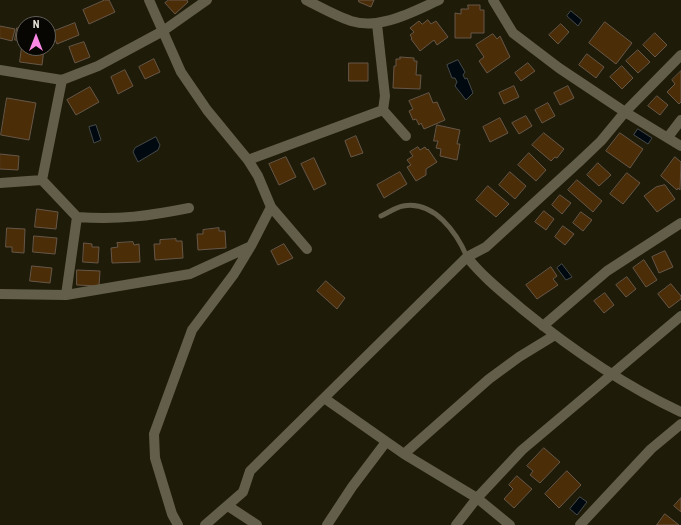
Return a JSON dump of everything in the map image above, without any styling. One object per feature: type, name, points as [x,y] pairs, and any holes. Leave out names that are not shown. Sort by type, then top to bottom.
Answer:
[{"type":"street","points":[[149,0],[181,72],[207,110],[248,160],[258,176],[271,206],[307,249]]},
{"type":"street","points":[[0,70],[62,80],[98,66],[163,31],[207,0]]},
{"type":"street","points":[[306,0],[351,21],[377,24],[439,0]]},
{"type":"street","points":[[493,0],[513,33],[559,68],[625,112],[681,146]]},
{"type":"street","points":[[377,24],[385,96],[383,110],[406,136]]},
{"type":"street","points":[[205,525],[243,492],[250,471],[467,257],[486,247],[601,141],[625,112],[681,55]]},
{"type":"street","points":[[42,180],[62,80]]},
{"type":"street","points":[[248,160],[383,110]]},
{"type":"street","points":[[668,137],[681,120]]},
{"type":"street","points":[[0,183],[42,180]]},
{"type":"street","points":[[42,180],[77,217],[111,219],[150,216],[189,208]]},
{"type":"street","points":[[178,525],[172,514],[155,458],[154,434],[192,330],[234,274],[252,246],[271,206]]},
{"type":"street","points":[[66,295],[77,217]]},
{"type":"street","points":[[543,326],[607,271],[681,223]]},
{"type":"street","points":[[0,294],[66,295],[190,274],[252,246]]},
{"type":"street","points":[[467,257],[480,274],[543,326],[611,374],[681,412]]},
{"type":"street","points":[[456,525],[477,498],[522,450],[681,316]]},
{"type":"street","points":[[404,454],[489,378],[519,357],[556,335]]},
{"type":"street","points":[[324,398],[404,454],[477,498],[510,525]]},
{"type":"street","points":[[580,525],[651,449],[681,424]]},
{"type":"street","points":[[327,525],[352,487],[386,442]]},
{"type":"street","points":[[228,506],[257,525]]},
{"type":"lane","points":[[381,216],[401,206],[417,206],[424,208],[447,224],[461,242],[467,257]]},
{"type":"shaded area","points":[[571,11],[582,20],[578,26],[567,16]]},
{"type":"shaded area","points":[[458,60],[465,72],[463,75],[465,79],[467,78],[473,93],[466,100],[455,86],[457,82],[455,78],[452,78],[447,65]]},
{"type":"shaded area","points":[[96,125],[101,140],[94,143],[89,127]]},
{"type":"shaded area","points":[[638,129],[652,138],[648,144],[634,135]]},
{"type":"shaded area","points":[[156,137],[160,145],[158,150],[138,162],[133,152],[135,148]]},
{"type":"shaded area","points":[[562,264],[572,277],[566,280],[557,268]]},
{"type":"shaded area","points":[[580,497],[587,502],[577,515],[570,509]]},
{"type":"building","points":[[105,0],[109,0],[115,12],[89,24],[83,10]]},
{"type":"building","points":[[169,0],[187,0],[188,2],[175,14],[165,3]]},
{"type":"building","points":[[359,0],[374,0],[371,7],[359,2]]},
{"type":"building","points":[[468,5],[480,5],[480,10],[484,10],[484,33],[471,33],[471,38],[455,38],[455,13],[461,14],[461,9],[468,9]]},
{"type":"building","points":[[428,20],[431,24],[436,21],[448,37],[437,45],[434,40],[420,51],[411,39],[412,38],[410,35],[414,32],[410,28],[419,21],[422,24]]},
{"type":"building","points":[[605,22],[632,43],[616,64],[589,43]]},
{"type":"building","points":[[75,23],[79,35],[57,44],[56,30]]},
{"type":"building","points":[[561,24],[569,32],[558,44],[549,35]]},
{"type":"building","points":[[0,26],[15,29],[12,41],[0,38]]},
{"type":"building","points":[[655,33],[667,45],[655,57],[643,45]]},
{"type":"building","points":[[493,34],[497,39],[500,36],[510,57],[487,73],[479,61],[484,57],[476,45]]},
{"type":"building","points":[[84,42],[90,57],[75,63],[69,47]]},
{"type":"building","points":[[638,50],[650,62],[638,73],[626,61]]},
{"type":"building","points":[[587,54],[604,67],[596,78],[579,65]]},
{"type":"building","points":[[21,56],[43,56],[42,65],[20,62]]},
{"type":"building","points":[[400,57],[414,58],[414,61],[417,61],[416,75],[421,75],[420,89],[393,88],[394,66],[396,66],[396,59],[400,59]]},
{"type":"building","points":[[154,59],[160,72],[145,79],[139,67]]},
{"type":"building","points":[[349,63],[368,63],[368,81],[349,81]]},
{"type":"building","points":[[528,63],[535,71],[521,81],[515,73]]},
{"type":"building","points":[[622,66],[633,78],[622,89],[610,77]]},
{"type":"building","points":[[125,70],[133,86],[118,94],[111,77]]},
{"type":"building","points":[[681,71],[681,102],[679,104],[667,92],[675,84],[672,80]]},
{"type":"building","points":[[514,86],[519,97],[504,104],[499,93]]},
{"type":"building","points":[[568,86],[574,98],[560,105],[554,93]]},
{"type":"building","points":[[90,87],[99,102],[76,115],[67,100]]},
{"type":"building","points":[[429,93],[433,103],[437,102],[445,120],[424,129],[421,123],[419,125],[416,119],[413,120],[409,111],[413,109],[409,101]]},
{"type":"building","points":[[657,96],[668,105],[660,115],[648,106]]},
{"type":"building","points":[[7,98],[36,103],[29,140],[1,135]]},
{"type":"building","points":[[548,103],[555,116],[542,123],[535,110]]},
{"type":"building","points":[[526,116],[532,126],[519,134],[512,123]]},
{"type":"building","points":[[500,118],[508,133],[490,142],[483,127]]},
{"type":"building","points":[[437,125],[460,130],[457,144],[460,144],[457,160],[440,156],[441,149],[436,148],[438,141],[434,141]]},
{"type":"building","points":[[544,133],[564,149],[557,158],[555,157],[551,161],[532,145]]},
{"type":"building","points":[[620,133],[643,149],[630,168],[606,151]]},
{"type":"building","points":[[356,136],[363,153],[351,157],[345,141]]},
{"type":"building","points":[[418,147],[420,150],[425,147],[427,150],[428,149],[437,162],[426,169],[426,175],[416,181],[407,167],[411,165],[407,160],[413,156],[410,152]]},
{"type":"building","points":[[529,153],[546,170],[536,181],[518,165]]},
{"type":"building","points":[[0,154],[19,156],[18,170],[0,169]]},
{"type":"building","points":[[286,157],[296,177],[279,185],[269,164]]},
{"type":"building","points":[[675,157],[681,162],[680,190],[678,188],[677,190],[661,176]]},
{"type":"building","points":[[314,158],[326,184],[314,190],[301,164]]},
{"type":"building","points":[[598,163],[611,175],[599,186],[587,175]]},
{"type":"building","points":[[400,172],[407,184],[384,198],[377,185]]},
{"type":"building","points":[[510,172],[526,186],[515,199],[499,185]]},
{"type":"building","points":[[627,173],[640,183],[623,204],[610,194]]},
{"type":"building","points":[[577,180],[602,201],[593,212],[568,190]]},
{"type":"building","points":[[665,185],[675,199],[657,212],[644,196],[656,187]]},
{"type":"building","points":[[488,186],[509,204],[496,217],[476,200]]},
{"type":"building","points":[[560,195],[571,203],[562,214],[552,205]]},
{"type":"building","points":[[37,209],[58,212],[56,229],[35,227]]},
{"type":"building","points":[[544,211],[554,219],[546,230],[535,222]]},
{"type":"building","points":[[581,212],[592,220],[583,231],[573,223]]},
{"type":"building","points":[[563,226],[574,234],[565,245],[555,237]]},
{"type":"building","points":[[7,228],[25,229],[24,253],[12,252],[12,247],[6,247]]},
{"type":"building","points":[[219,228],[219,231],[225,231],[226,248],[198,250],[197,234],[203,234],[203,230]]},
{"type":"building","points":[[34,236],[57,238],[55,254],[33,252]]},
{"type":"building","points":[[176,239],[176,241],[182,241],[183,258],[155,260],[154,244],[160,244],[160,240]]},
{"type":"building","points":[[133,242],[134,245],[139,244],[140,262],[112,263],[111,248],[118,247],[117,243]]},
{"type":"building","points":[[84,243],[92,244],[92,247],[99,247],[98,263],[83,262]]},
{"type":"building","points":[[284,244],[293,258],[278,265],[271,251]]},
{"type":"building","points":[[665,251],[673,267],[659,273],[652,257]]},
{"type":"building","points":[[644,260],[657,280],[646,287],[633,268]]},
{"type":"building","points":[[32,266],[52,268],[50,283],[30,281]]},
{"type":"building","points":[[551,267],[557,276],[553,279],[558,285],[537,299],[526,285]]},
{"type":"building","points":[[77,270],[100,271],[99,286],[77,285]]},
{"type":"building","points":[[627,277],[636,289],[626,297],[616,285]]},
{"type":"building","points":[[326,281],[345,298],[337,309],[317,291]]},
{"type":"building","points":[[671,284],[681,296],[681,299],[669,308],[658,294]]},
{"type":"building","points":[[605,293],[614,305],[604,313],[594,301]]},
{"type":"building","points":[[544,448],[560,462],[540,483],[530,475],[533,471],[527,466]]},
{"type":"building","points":[[567,471],[581,485],[559,508],[545,494]]},
{"type":"building","points":[[517,476],[532,489],[514,508],[504,499],[513,489],[509,485]]},
{"type":"building","points":[[681,498],[681,512],[674,506]]},
{"type":"building","points":[[665,514],[679,525],[657,525]]}]
